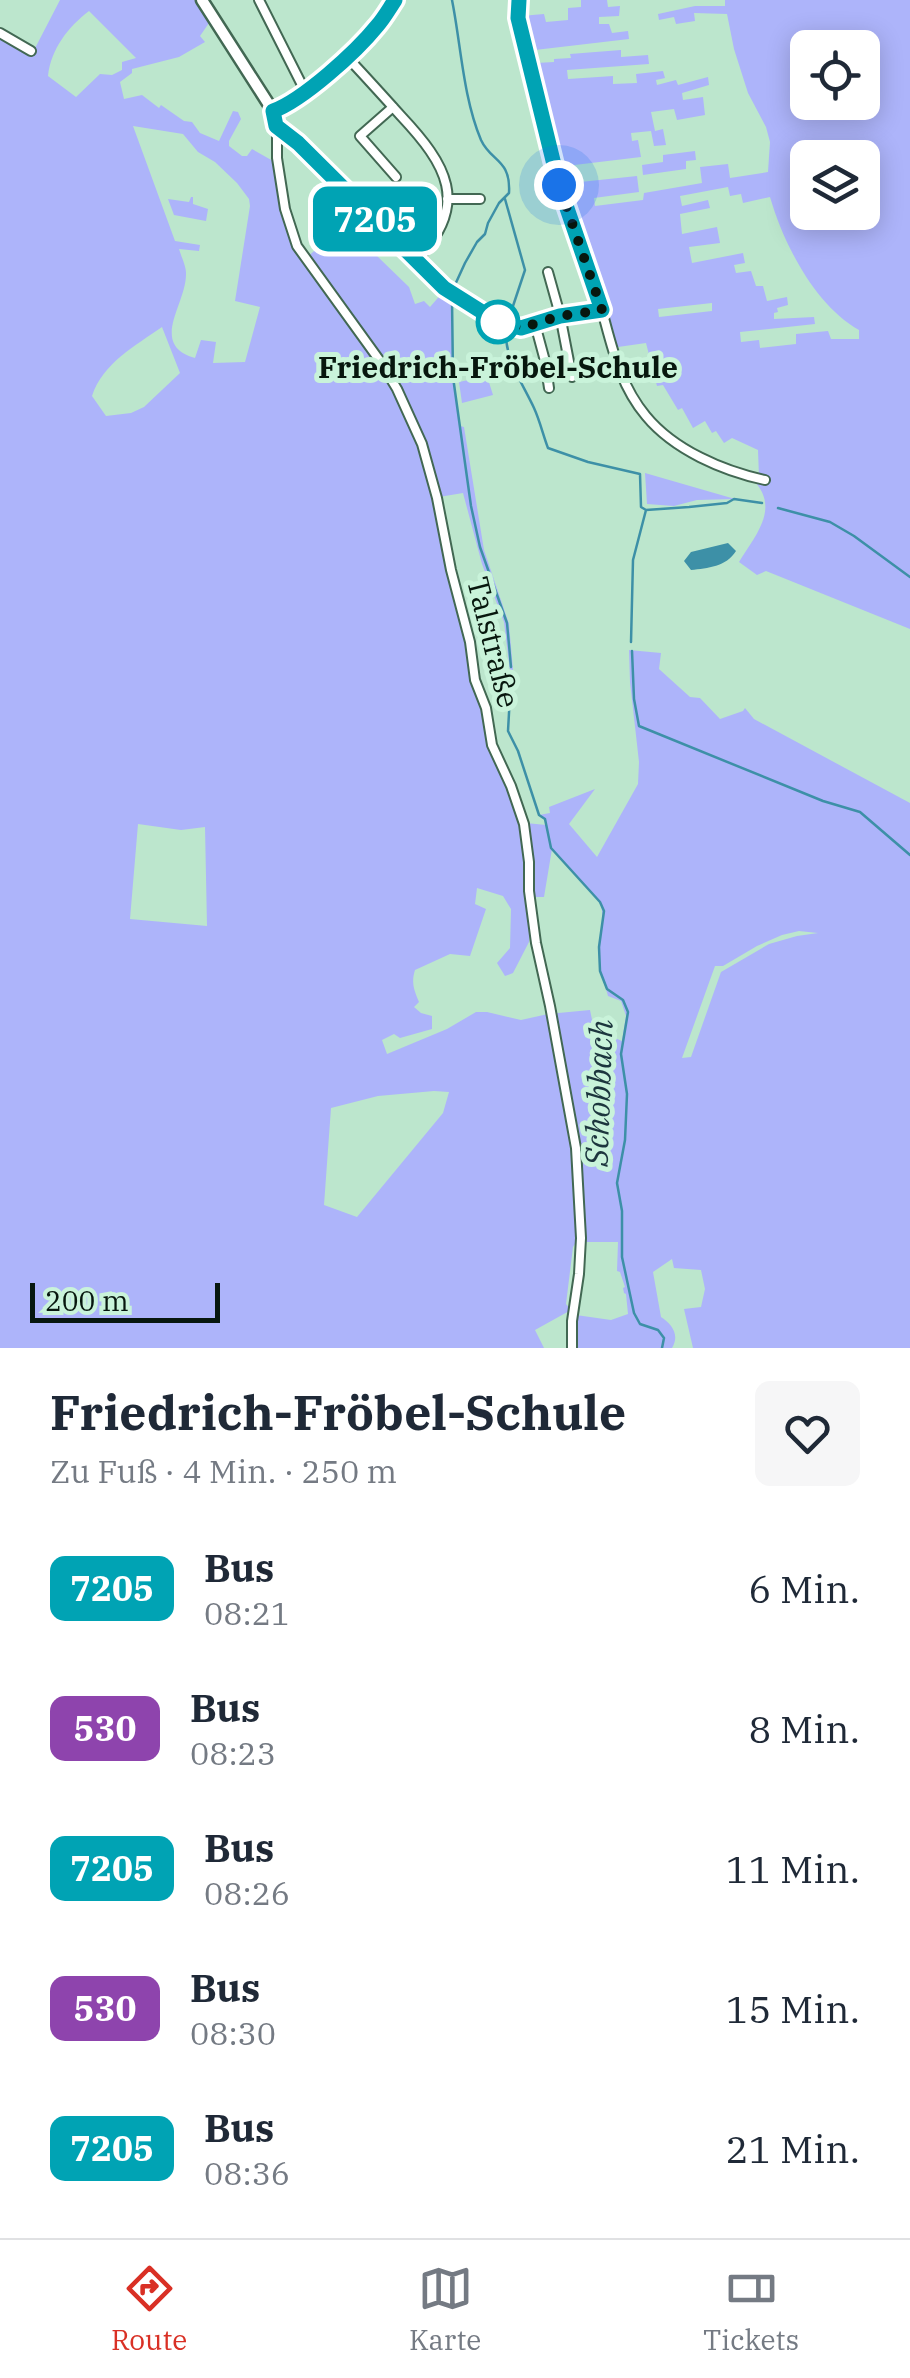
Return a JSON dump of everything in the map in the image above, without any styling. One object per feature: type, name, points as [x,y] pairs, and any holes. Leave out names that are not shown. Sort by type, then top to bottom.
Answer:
[{"type":"street","name":"Talstraße","points":[[202,0],[273,111],[284,209],[297,246],[380,361],[422,444],[492,746],[524,824],[536,943],[576,1148],[582,1238],[572,1348]]},
{"type":"street","points":[[259,0],[305,91]]},
{"type":"street","points":[[273,111],[347,57],[378,26],[395,0]]},
{"type":"street","points":[[519,0],[518,18],[551,157],[617,366],[643,413],[657,429],[706,460],[765,480]]},
{"type":"street","points":[[0,33],[31,52]]},
{"type":"street","points":[[347,57],[436,158],[447,188],[445,217],[439,233],[417,259]]},
{"type":"street","points":[[393,107],[360,136],[396,177]]},
{"type":"street","points":[[276,126],[453,294],[474,308],[521,328],[560,316],[602,310]]},
{"type":"street","points":[[447,199],[480,199]]},
{"type":"street","points":[[548,272],[572,377]]},
{"type":"street","points":[[535,324],[550,388]]},
{"type":"street","points":[[545,361],[567,357]]},
{"type":"shaded area","points":[[60,0],[196,0],[209,23],[200,36],[205,42],[179,57],[132,69],[120,82],[124,99],[142,95],[219,141],[233,111],[238,112],[241,119],[229,146],[242,156],[252,149],[273,161],[285,223],[303,261],[344,224],[409,287],[415,304],[424,301],[430,307],[443,292],[452,299],[453,377],[460,426],[464,427],[484,550],[509,624],[513,670],[510,671],[504,622],[482,564],[463,493],[439,497],[490,746],[526,823],[546,825],[539,815],[550,813],[549,807],[595,789],[569,824],[597,857],[638,784],[629,650],[661,653],[659,669],[690,697],[700,698],[720,719],[745,708],[754,719],[910,803],[910,1348],[693,1348],[684,1309],[701,1307],[705,1289],[701,1270],[674,1268],[672,1259],[653,1272],[661,1317],[675,1334],[672,1348],[574,1348],[576,1315],[611,1320],[628,1314],[625,1287],[617,1271],[618,1242],[585,1242],[579,1238],[573,1247],[566,1304],[571,1310],[535,1330],[544,1348],[0,1348],[0,37],[31,56]],"holes":[[[89,11],[136,58],[122,62],[122,70],[112,75],[100,74],[76,97],[48,76],[57,48]],[[133,126],[183,134],[249,199],[235,301],[260,307],[245,362],[213,363],[216,342],[201,340],[195,358],[181,352],[174,343],[173,322],[186,273],[179,249],[199,251],[200,245],[175,241]],[[162,327],[180,373],[144,407],[106,416],[92,396],[104,374],[121,356]],[[138,824],[181,830],[205,827],[207,926],[130,919]],[[552,849],[600,902],[599,965],[608,996],[621,1001],[626,1016],[622,1041],[594,1029],[590,1010],[521,1020],[476,1012],[387,1054],[382,1040],[394,1034],[400,1038],[432,1029],[432,1016],[414,1007],[419,1002],[413,979],[415,970],[450,954],[470,956],[486,909],[475,904],[477,888],[503,896],[511,909],[510,948],[497,963],[505,976],[513,973],[529,942],[530,925],[538,924],[535,897],[544,897]],[[799,931],[818,933],[769,944],[721,972],[691,1057],[682,1058],[715,966],[723,966],[757,946]],[[449,1092],[443,1113],[357,1217],[324,1205],[331,1108],[378,1096]]]},
{"type":"shaded area","points":[[581,0],[607,0],[608,7],[620,6],[619,16],[599,17],[599,24],[609,24],[612,33],[628,31],[629,39],[535,50],[536,63],[571,58],[570,54],[621,50],[621,57],[648,55],[649,64],[567,70],[568,79],[613,76],[613,84],[637,83],[636,74],[663,71],[665,78],[656,80],[657,85],[676,80],[678,85],[708,77],[709,85],[682,93],[683,100],[703,97],[705,115],[677,120],[674,109],[651,112],[655,131],[663,129],[666,145],[654,146],[651,131],[631,133],[632,141],[638,140],[641,157],[566,166],[571,183],[637,176],[639,192],[594,198],[595,206],[643,200],[644,193],[702,183],[700,167],[728,164],[730,178],[768,172],[770,142],[748,93],[727,14],[694,13],[695,21],[676,24],[674,17],[659,20],[658,14],[695,6],[725,6],[725,0],[910,0],[910,629],[766,571],[757,575],[739,562],[764,519],[764,497],[749,476],[759,477],[758,450],[732,438],[724,443],[705,421],[693,428],[663,385],[657,386],[646,343],[611,348],[550,143],[521,16],[544,14],[546,22],[568,20],[568,8],[581,7]],"holes":[[[728,187],[730,196],[741,194],[743,203],[770,197],[803,272],[828,305],[859,330],[859,339],[831,339],[828,331],[796,334],[796,344],[760,348],[759,340],[741,342],[740,332],[815,324],[814,317],[774,319],[777,308],[788,305],[787,297],[767,301],[763,286],[756,286],[751,271],[736,273],[734,265],[745,263],[743,253],[692,263],[689,247],[720,243],[717,227],[682,234],[680,214],[710,208],[708,200],[682,206],[680,196]],[[712,303],[712,311],[659,317],[658,309]]]},
{"type":"shaded area","points":[[695,151],[696,160],[686,161],[686,169],[643,175],[642,165],[663,162],[663,155]]},
{"type":"shaded area","points":[[191,197],[193,204],[208,209],[206,221],[174,215],[168,199],[189,202]]},
{"type":"shaded area","points":[[487,376],[493,395],[462,403],[459,382]]},
{"type":"shaded area","points":[[645,473],[735,499],[697,500],[674,506],[647,504]]},
{"type":"shaded area","points":[[728,543],[736,551],[722,564],[691,570],[684,561],[691,552]]},
{"type":"waterway","name":"Schobbach","points":[[452,0],[475,123],[485,147],[504,167],[509,182],[509,193],[499,203],[485,234],[465,263],[452,299],[453,377],[471,506],[480,547],[507,623],[511,667]]},
{"type":"waterway","points":[[505,199],[525,270],[508,321]]},
{"type":"waterway","points":[[506,330],[511,361],[548,448],[640,474],[641,507],[646,510],[633,560],[631,642]]},
{"type":"waterway","points":[[646,510],[727,503],[734,499],[762,503]]},
{"type":"waterway","points":[[778,508],[830,522],[910,577]]},
{"type":"waterway","points":[[632,651],[639,726],[823,801],[860,812],[910,855]]},
{"type":"waterway","name":"Schobbach","points":[[511,677],[508,731],[539,815],[545,819],[551,848],[604,911],[600,971],[607,989],[623,1000],[628,1012],[621,1054],[627,1094],[625,1140],[617,1183],[622,1211],[622,1257],[634,1313],[640,1324],[658,1330],[664,1338],[662,1348]]},
{"type":"bus line","name":"7205","points":[[395,0],[378,26],[347,57],[273,111],[276,126],[298,143],[444,288],[498,322],[521,328],[576,312],[602,310],[547,143],[518,18],[519,0]]},
{"type":"place","name":"Friedrich-Fröbel-Schule","points":[[498,322]]},
{"type":"route","points":[[498,322],[521,328],[576,312],[602,310],[559,185]]}]
